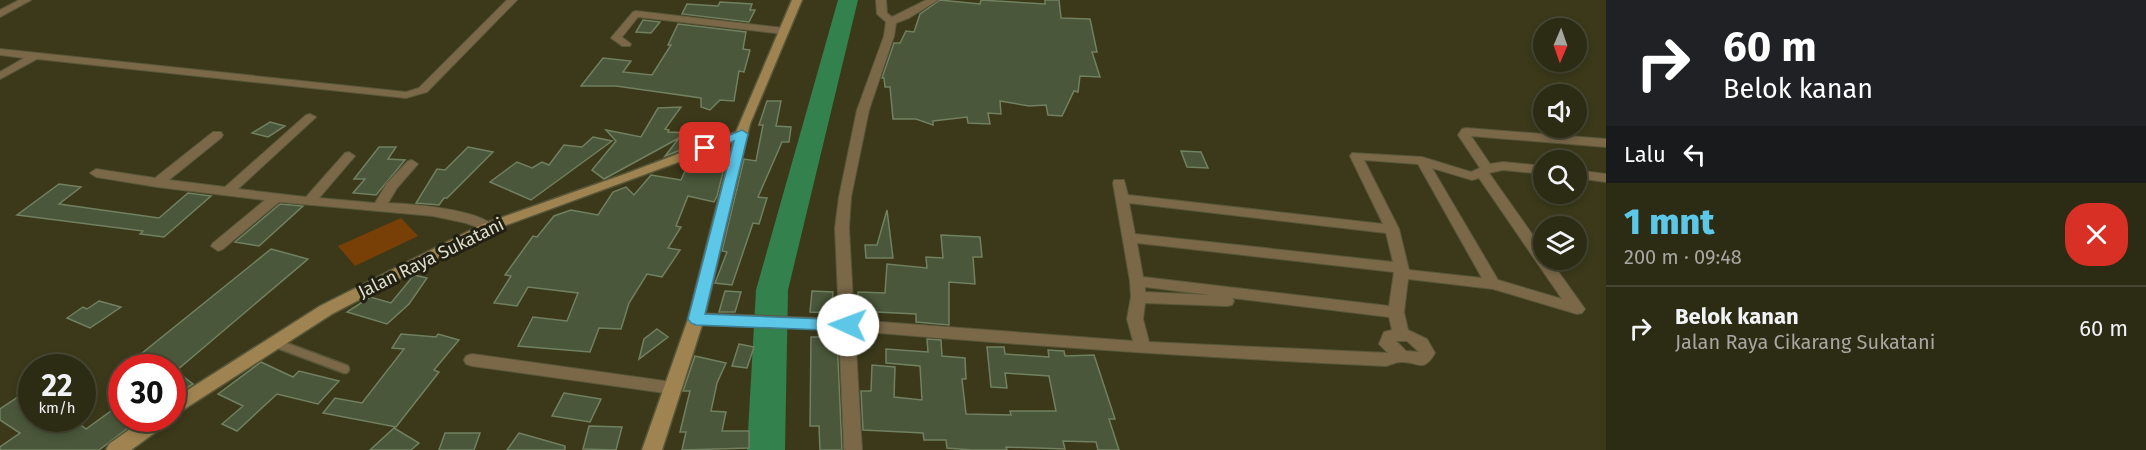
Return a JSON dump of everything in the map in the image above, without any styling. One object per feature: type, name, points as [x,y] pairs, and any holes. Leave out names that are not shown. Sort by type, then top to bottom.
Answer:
[{"type":"main road","points":[[652,450],[696,319],[744,124],[797,0]]},
{"type":"main road","name":"Jalan Raya Sukatani","points":[[186,401],[326,310],[488,227],[630,177],[742,134]]},
{"type":"main road","points":[[116,450],[141,432]]},
{"type":"street","points":[[0,14],[26,0]]},
{"type":"street","points":[[0,52],[406,95],[423,90],[512,0]]},
{"type":"street","points":[[881,0],[882,14],[891,21]]},
{"type":"street","points":[[891,21],[906,16],[933,0]]},
{"type":"street","points":[[626,44],[616,38],[636,14],[784,31]]},
{"type":"street","points":[[853,450],[842,228],[845,197],[863,110],[889,36],[891,21]]},
{"type":"street","points":[[0,75],[35,56]]},
{"type":"street","points":[[227,192],[310,117]]},
{"type":"street","points":[[1129,238],[1493,284],[1577,309],[1484,171],[1464,135],[1466,132],[1606,143]]},
{"type":"street","points":[[157,183],[217,135]]},
{"type":"street","points":[[309,201],[349,156]]},
{"type":"street","points":[[1401,334],[1396,312],[1403,271],[1392,229],[1356,156],[1422,161],[1472,176],[1503,166],[1533,169]]},
{"type":"street","points":[[1422,161],[1493,284]]},
{"type":"street","points":[[380,206],[392,186],[412,164]]},
{"type":"street","points":[[96,173],[227,192],[380,206],[471,218],[488,227]]},
{"type":"street","points":[[1587,175],[1606,178]]},
{"type":"street","points":[[1119,183],[1137,289],[1135,320],[1143,347]]},
{"type":"street","points":[[218,246],[276,197]]},
{"type":"street","points":[[1122,198],[1392,229]]},
{"type":"street","points":[[1137,289],[1240,301],[1239,294],[1396,312]]},
{"type":"street","points":[[696,319],[848,325],[1143,347],[1333,358],[1386,360],[1401,356]]},
{"type":"street","points":[[1401,334],[1419,340],[1427,353],[1421,360],[1401,356],[1391,349],[1386,341],[1389,336],[1401,334]]},
{"type":"street","points":[[472,360],[672,388]]},
{"type":"lane","points":[[274,342],[345,369]]},
{"type":"shaded area","points":[[401,218],[418,236],[355,266],[338,246]]},
{"type":"building","points":[[940,0],[980,4],[981,0],[1045,4],[1045,0],[1059,0],[1061,18],[1090,19],[1097,52],[1092,52],[1100,77],[1080,76],[1078,92],[1074,91],[1062,116],[1048,115],[1046,105],[1029,106],[1000,101],[1001,114],[988,113],[990,124],[968,123],[967,117],[933,121],[933,125],[916,119],[893,119],[890,87],[885,87],[884,78],[882,78],[894,43],[900,43],[906,31],[914,32],[920,14]]},
{"type":"building","points":[[720,2],[752,4],[750,10],[755,10],[749,22],[682,14],[687,4],[718,6]]},
{"type":"building","points":[[643,20],[660,22],[651,33],[636,32]]},
{"type":"building","points":[[678,24],[746,32],[743,49],[750,50],[744,72],[739,71],[734,101],[720,100],[710,110],[701,107],[701,98],[616,86],[581,86],[603,58],[631,61],[623,72],[652,75],[671,45],[668,45]]},
{"type":"building","points":[[767,101],[781,101],[776,126],[791,127],[789,142],[782,142],[758,197],[767,198],[759,224],[753,223],[732,285],[715,283],[727,252],[722,251],[744,159],[756,161],[763,125],[759,125]]},
{"type":"building","points":[[681,107],[665,129],[669,130],[668,132],[689,133],[684,136],[694,145],[665,156],[679,138],[604,179],[592,170],[616,141],[606,130],[641,137],[658,108]]},
{"type":"building","points":[[270,122],[285,126],[268,137],[252,133]]},
{"type":"building","points":[[593,137],[612,141],[531,200],[490,182],[517,162],[532,168],[542,162],[549,165],[564,145],[582,147]]},
{"type":"building","points":[[379,147],[396,147],[388,159],[405,160],[376,195],[353,193],[365,179],[354,179]]},
{"type":"building","points":[[468,147],[493,152],[439,205],[416,203],[437,169],[445,170]]},
{"type":"building","points":[[1181,151],[1201,152],[1208,168],[1187,167]]},
{"type":"building","points":[[704,155],[727,157],[717,196],[714,202],[688,196],[676,226],[681,227],[668,248],[680,250],[662,277],[647,274],[629,303],[621,329],[599,328],[590,352],[518,346],[533,317],[567,321],[578,293],[528,287],[517,306],[494,303],[511,276],[505,275],[533,236],[537,237],[554,216],[571,210],[598,215],[613,192],[626,187],[634,195],[651,175],[681,180],[690,160]]},
{"type":"building","points":[[59,184],[81,187],[59,204],[159,218],[188,193],[211,196],[164,237],[140,234],[143,231],[17,215]]},
{"type":"building","points":[[280,204],[303,206],[259,246],[235,242]]},
{"type":"building","points":[[887,210],[893,258],[866,258],[865,245],[877,245]]},
{"type":"building","points":[[941,235],[980,237],[982,257],[973,257],[975,284],[949,282],[949,325],[916,322],[916,314],[857,311],[858,292],[885,293],[887,264],[927,268],[926,257],[943,258]]},
{"type":"building","points":[[271,249],[308,259],[186,363],[186,354],[141,354]]},
{"type":"building","points":[[414,275],[427,278],[409,304],[387,324],[347,312],[370,297],[391,303]]},
{"type":"building","points":[[725,291],[741,292],[735,312],[719,312]]},
{"type":"building","points":[[812,291],[833,292],[831,313],[810,312]]},
{"type":"building","points":[[99,301],[121,307],[90,328],[67,318],[83,307],[87,309]]},
{"type":"building","points":[[657,329],[668,337],[639,359],[644,339]]},
{"type":"building","points":[[401,334],[436,337],[438,334],[459,340],[434,370],[439,372],[396,427],[323,413],[335,398],[362,403],[404,349],[392,348]]},
{"type":"building","points":[[811,337],[837,337],[842,450],[820,450],[819,426],[810,426]]},
{"type":"building","points":[[927,339],[941,340],[942,356],[965,358],[966,379],[962,379],[966,414],[1011,415],[1010,411],[1056,411],[1049,376],[1005,373],[1007,388],[991,387],[987,347],[1004,347],[1005,354],[1049,357],[1048,350],[1064,351],[1065,356],[1094,355],[1115,419],[1109,419],[1119,450],[1098,450],[1096,442],[1063,441],[1065,449],[1006,447],[1007,450],[972,450],[947,448],[946,440],[924,440],[923,433],[863,430],[861,391],[871,391],[872,365],[895,367],[894,397],[922,400],[920,366],[886,363],[886,349],[928,352]]},
{"type":"building","points":[[739,344],[754,347],[747,368],[732,366]]},
{"type":"building","points":[[695,356],[726,363],[717,383],[711,411],[726,412],[722,431],[749,431],[749,448],[682,450],[686,432],[680,432],[690,391],[683,391]]},
{"type":"building","points":[[261,362],[293,377],[299,371],[339,381],[318,404],[277,394],[237,431],[222,424],[243,406],[218,394]]},
{"type":"building","points":[[186,379],[193,384],[186,388]]},
{"type":"building","points":[[564,393],[601,399],[590,422],[552,416]]},
{"type":"building","points":[[18,397],[18,432],[0,420],[0,409]]},
{"type":"building","points":[[108,413],[108,432],[123,432],[99,450],[0,450],[0,447],[20,433],[18,432],[96,432],[96,422]]},
{"type":"building","points":[[589,426],[622,427],[616,450],[583,449]]},
{"type":"building","points":[[394,428],[419,443],[411,450],[370,450]]},
{"type":"building","points":[[445,433],[480,433],[474,450],[439,450]]},
{"type":"building","points":[[519,433],[565,446],[565,450],[507,450]]},
{"type":"waterway","points":[[766,450],[772,290],[848,0]]},
{"type":"route","points":[[705,148],[742,134],[696,319],[848,325]]}]
